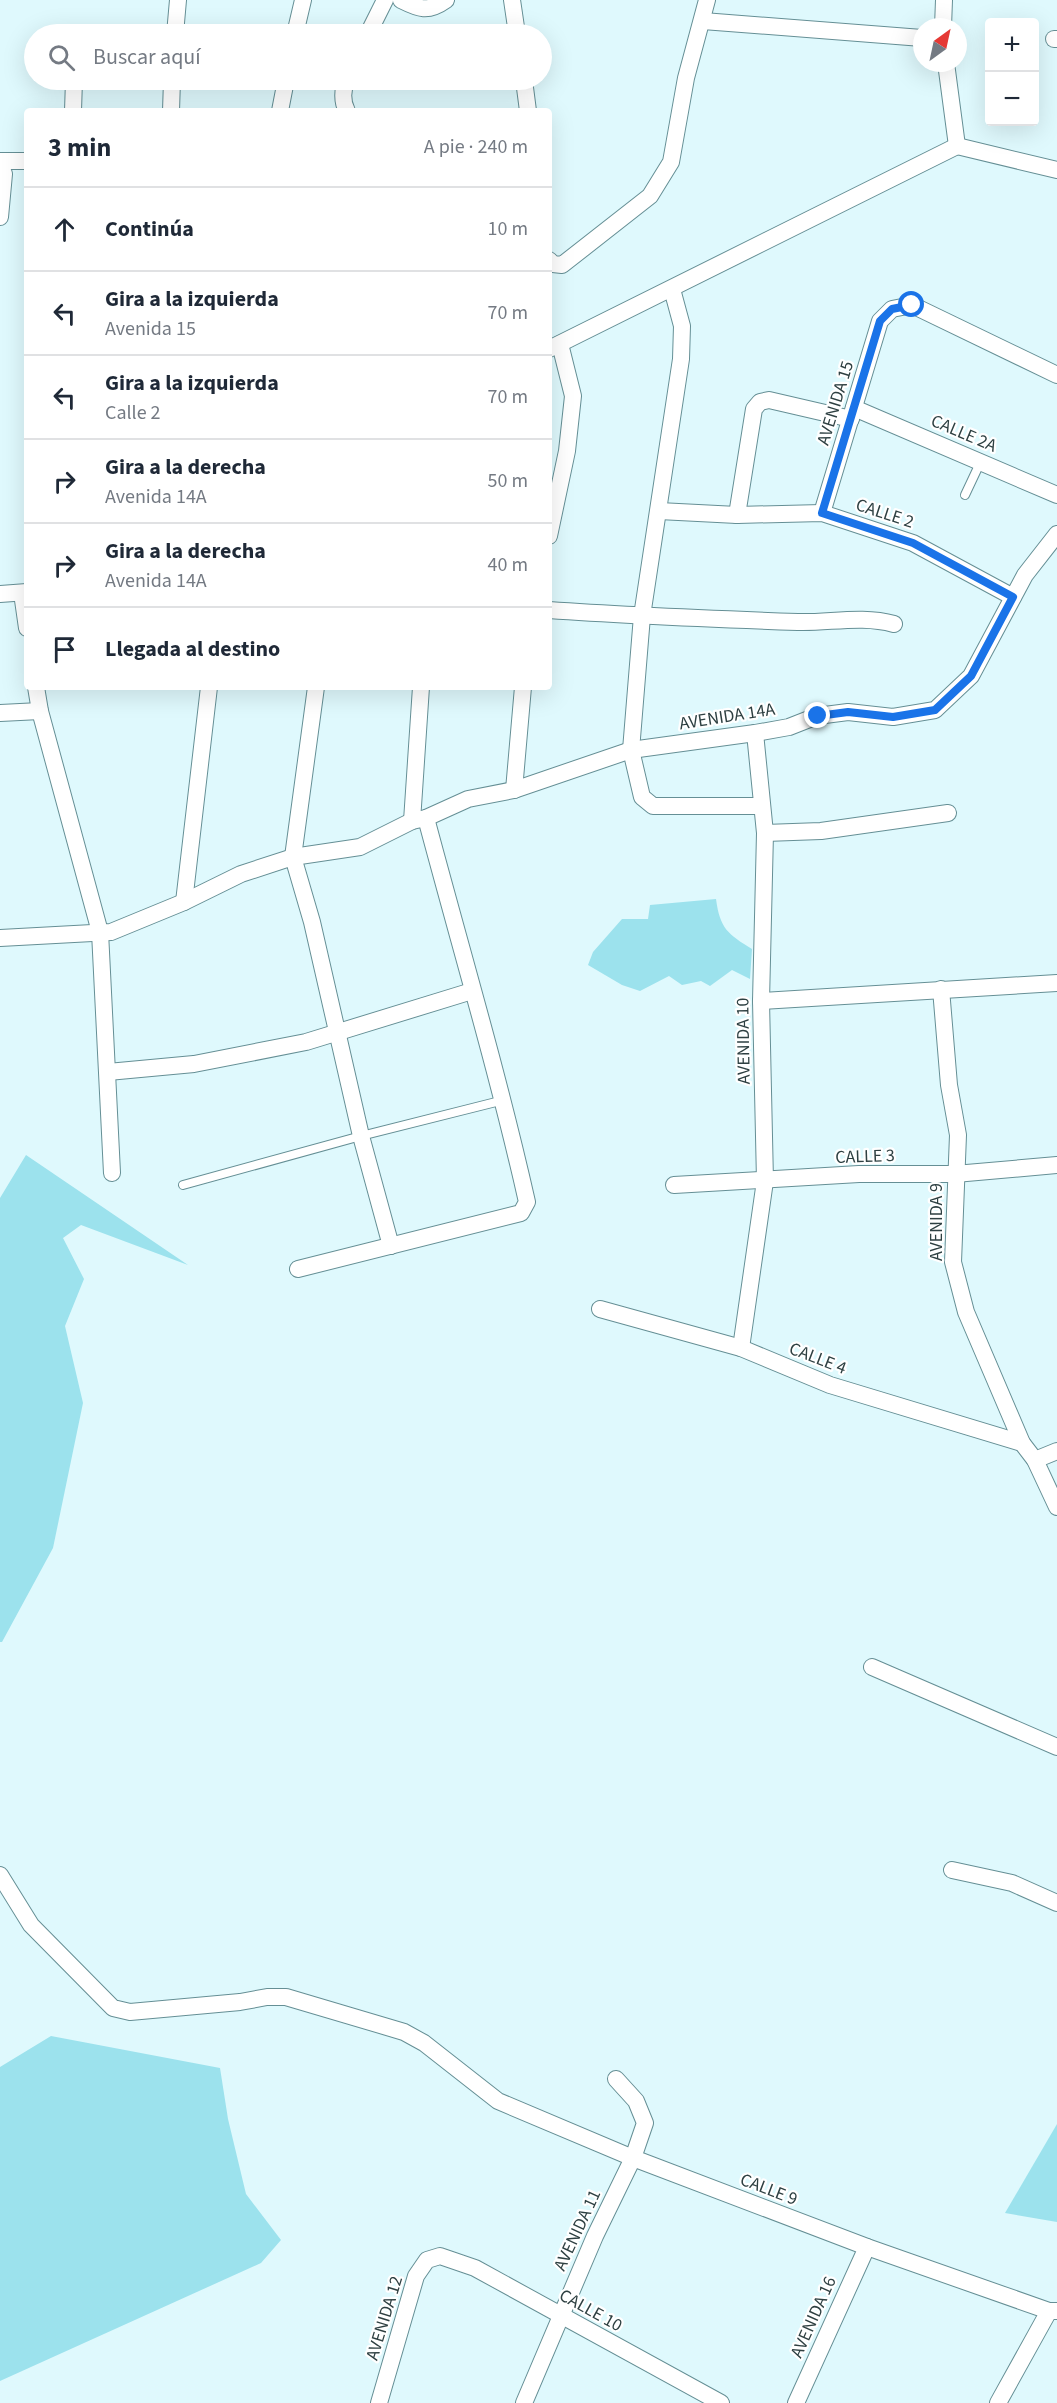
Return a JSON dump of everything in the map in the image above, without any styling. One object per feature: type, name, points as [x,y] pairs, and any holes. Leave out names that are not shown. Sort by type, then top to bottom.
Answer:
[{"type":"street","points":[[176,24],[178,0]]},
{"type":"street","points":[[297,24],[303,0]]},
{"type":"street","points":[[373,24],[385,0]]},
{"type":"street","points":[[401,0],[422,10],[439,5],[446,0]]},
{"type":"street","points":[[512,0],[516,24]]},
{"type":"street","points":[[552,263],[562,265],[650,196],[671,162],[686,78],[707,0]]},
{"type":"street","points":[[943,18],[944,0]]},
{"type":"street","points":[[703,21],[913,37]]},
{"type":"street","points":[[947,72],[957,146]]},
{"type":"street","points":[[73,108],[74,90]]},
{"type":"street","points":[[171,108],[172,90]]},
{"type":"street","points":[[281,108],[284,90]]},
{"type":"street","points":[[344,90],[345,108]]},
{"type":"street","points":[[525,90],[528,108]]},
{"type":"street","points":[[552,522],[567,451],[573,396],[554,347],[957,146],[1057,170]]},
{"type":"street","points":[[0,217],[4,174],[0,162],[24,161]]},
{"type":"street","points":[[672,288],[682,326],[681,360],[642,616],[631,750],[642,796],[652,806],[761,806]]},
{"type":"street","name":"AVENIDA 15","points":[[822,513],[880,321],[892,309],[912,305],[1055,369]]},
{"type":"street","name":"CALLE 2A","points":[[737,515],[754,410],[760,402],[769,400],[853,413],[981,461],[1057,495]]},
{"type":"street","name":"CALLE 2","points":[[659,511],[737,515],[822,513],[913,543],[1013,597]]},
{"type":"street","name":"AVENIDA 14A","points":[[0,938],[111,932],[184,902],[241,874],[293,857],[360,847],[468,799],[514,790],[631,750],[755,733],[789,727],[818,716],[848,712],[893,717],[935,710],[971,676],[1025,575],[1057,534]]},
{"type":"street","points":[[0,594],[24,592]]},
{"type":"street","points":[[552,610],[642,616],[822,622],[857,619],[880,620],[894,624]]},
{"type":"street","points":[[36,690],[40,711],[100,932],[112,1173]]},
{"type":"street","points":[[184,902],[209,690]]},
{"type":"street","points":[[316,690],[293,857],[312,922],[336,1032],[392,1246]]},
{"type":"street","points":[[298,1269],[521,1212],[527,1202],[504,1100],[419,820],[421,690]]},
{"type":"street","points":[[514,790],[522,690]]},
{"type":"street","points":[[0,713],[40,711]]},
{"type":"street","name":"AVENIDA 10","points":[[741,1348],[765,1181],[761,1001],[765,833],[755,733]]},
{"type":"street","points":[[765,833],[820,831],[948,813]]},
{"type":"street","points":[[761,1001],[1057,983]]},
{"type":"street","name":"AVENIDA 9","points":[[941,990],[949,1085],[958,1135],[953,1262],[966,1312],[1022,1443],[1035,1460],[1057,1507]]},
{"type":"street","points":[[108,1072],[194,1064],[306,1042],[472,991]]},
{"type":"street","name":"CALLE 3","points":[[674,1185],[859,1174],[955,1174],[1057,1165]]},
{"type":"street","name":"CALLE 4","points":[[600,1309],[741,1348],[830,1385],[1022,1443]]},
{"type":"street","points":[[1035,1460],[1057,1451]]},
{"type":"street","points":[[872,1667],[1057,1747]]},
{"type":"street","points":[[952,1870],[1012,1883],[1057,1902]]},
{"type":"street","name":"CALLE 9","points":[[0,1875],[31,1925],[113,2008],[130,2012],[267,1997],[286,1997],[404,2032],[424,2043],[498,2101],[633,2158],[867,2247],[1053,2311]]},
{"type":"street","name":"AVENIDA 11","points":[[524,2403],[595,2236],[633,2158],[645,2123],[636,2101],[616,2079]]},
{"type":"street","name":"AVENIDA 16","points":[[796,2403],[867,2247]]},
{"type":"street","name":"CALLE 10","points":[[440,2256],[475,2268],[721,2403]]},
{"type":"street","name":"AVENIDA 12","points":[[379,2403],[416,2276],[427,2260],[440,2256]]},
{"type":"street","points":[[998,2403],[1053,2311]]},
{"type":"lane","points":[[965,495],[981,461]]},
{"type":"lane","points":[[183,1185],[504,1100]]},
{"type":"shaded area","points":[[716,899],[726,930],[752,949],[750,979],[732,970],[710,986],[701,981],[682,985],[669,976],[640,991],[622,985],[588,965],[593,952],[622,919],[648,919],[650,905]]},
{"type":"shaded area","points":[[26,1155],[188,1265],[81,1225],[63,1238],[84,1279],[65,1326],[83,1403],[53,1548],[0,1642],[0,1198]]},
{"type":"shaded area","points":[[51,2036],[220,2068],[228,2119],[246,2194],[281,2240],[261,2263],[0,2381],[0,2067]]},
{"type":"shaded area","points":[[1057,2124],[1057,2222],[1005,2213]]},
{"type":"route","points":[[818,716],[848,712],[893,717],[935,710],[971,676],[1013,597],[913,543],[822,513],[880,321],[892,309],[912,305]]}]
